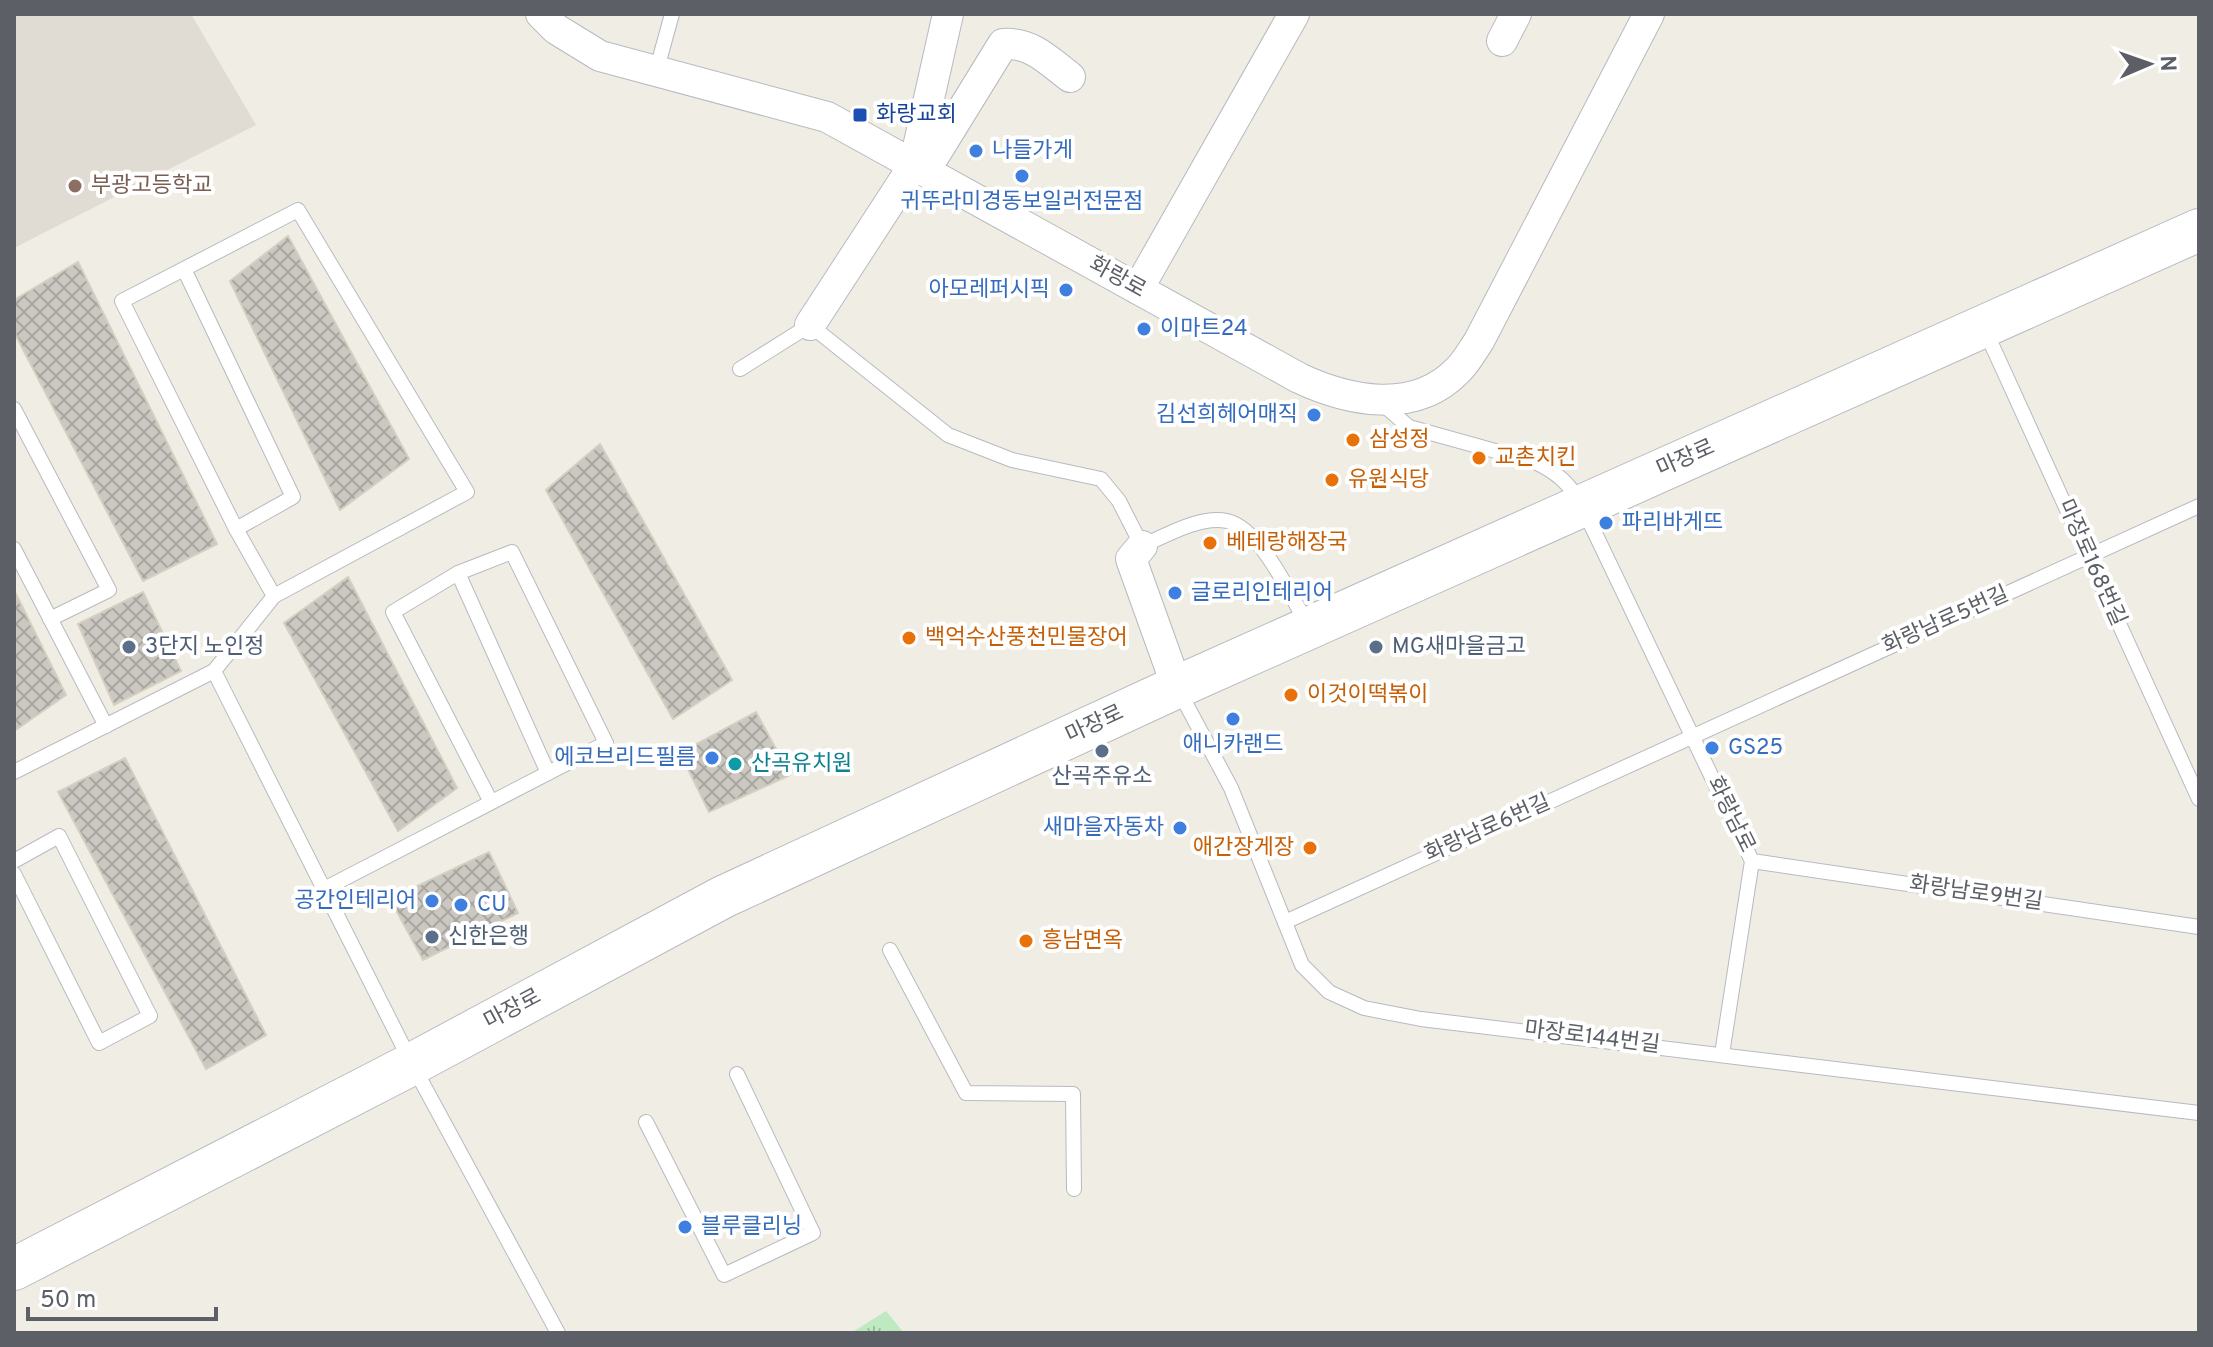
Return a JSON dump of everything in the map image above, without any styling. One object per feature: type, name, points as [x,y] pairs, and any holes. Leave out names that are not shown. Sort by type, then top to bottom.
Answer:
[{"type":"main road","name":"마장로","points":[[14,1269],[412,1064],[723,897],[1177,687],[2199,230]]},
{"type":"street","name":"화랑로","points":[[541,14],[556,29],[600,56],[827,117],[1299,378],[1329,392],[1378,401],[1430,391],[1457,371],[1479,341],[1649,14]]},
{"type":"street","points":[[810,325],[914,165],[948,14]]},
{"type":"street","points":[[1138,289],[1294,14]]},
{"type":"street","points":[[1502,41],[1516,14]]},
{"type":"street","points":[[914,165],[934,156],[1003,44],[1018,43],[1036,50],[1070,77]]},
{"type":"street","points":[[1142,546],[1131,559],[1177,687]]},
{"type":"lane","points":[[656,72],[672,14]]},
{"type":"lane","points":[[14,772],[214,671],[274,596],[467,492],[298,210],[122,301],[236,529],[274,596]]},
{"type":"lane","points":[[184,269],[293,497],[236,529]]},
{"type":"lane","points":[[740,369],[810,325],[948,435],[1012,460],[1101,479],[1119,501],[1142,546],[1189,527],[1226,521],[1247,532],[1269,559],[1309,628]]},
{"type":"lane","name":"마장로168번길","points":[[1984,326],[2199,799]]},
{"type":"lane","name":"화랑남로","points":[[1378,401],[1409,427],[1535,462],[1554,471],[1571,486],[1582,506],[1752,861],[1722,1054]]},
{"type":"lane","points":[[14,409],[109,590],[50,619]]},
{"type":"lane","name":"화랑남로5번길","points":[[1692,736],[2199,506]]},
{"type":"lane","points":[[14,549],[106,726]]},
{"type":"lane","points":[[324,889],[606,743],[512,552],[458,573],[393,612],[491,802]]},
{"type":"lane","points":[[458,573],[548,773]]},
{"type":"lane","points":[[214,671],[412,1064],[558,1333]]},
{"type":"lane","name":"마장로144번길","points":[[1177,687],[1231,788],[1302,965],[1329,992],[1364,1008],[1421,1019],[2199,1113]]},
{"type":"lane","name":"화랑남로6번길","points":[[1285,922],[1692,736]]},
{"type":"lane","points":[[14,861],[59,836],[150,1016],[99,1043],[14,874]]},
{"type":"lane","name":"화랑남로9번길","points":[[1752,861],[2199,927]]},
{"type":"lane","points":[[890,950],[966,1093],[1073,1094],[1074,1189]]},
{"type":"lane","points":[[646,1122],[724,1275],[813,1233],[737,1074]]},
{"type":"shaded area","name":"부광고등학교","points":[[14,14],[191,14],[256,125],[14,248]]},
{"type":"green space","points":[[886,1311],[904,1333],[851,1333]]},
{"type":"building","points":[[288,236],[409,459],[340,510],[230,281]]},
{"type":"building","points":[[78,262],[217,544],[143,581],[14,332],[14,300]]},
{"type":"building","points":[[600,444],[732,680],[673,719],[546,490]]},
{"type":"building","points":[[348,577],[457,788],[398,831],[284,623]]},
{"type":"building","points":[[14,590],[66,695],[14,731]]},
{"type":"building","name":"3단지 노인정","points":[[143,592],[181,671],[114,705],[78,624]]},
{"type":"building","name":"산곡유치원","points":[[756,712],[790,775],[709,812],[680,753]]},
{"type":"building","points":[[125,758],[266,1035],[206,1069],[58,792]]},
{"type":"building","points":[[489,852],[518,913],[423,960],[390,899]]},
{"type":"place","name":"화랑교회","points":[[860,115]]},
{"type":"place","name":"나들가게","points":[[976,151]]},
{"type":"place","name":"귀뚜라미경동보일러전문점","points":[[1022,176]]},
{"type":"place","name":"부광고등학교","points":[[75,186]]},
{"type":"place","name":"아모레퍼시픽","points":[[1066,290]]},
{"type":"place","name":"이마트24","points":[[1144,329]]},
{"type":"place","name":"김선희헤어매직","points":[[1314,415]]},
{"type":"place","name":"삼성정","points":[[1353,440]]},
{"type":"place","name":"교촌치킨","points":[[1479,458]]},
{"type":"place","name":"유원식당","points":[[1332,480]]},
{"type":"place","name":"파리바게뜨","points":[[1606,523]]},
{"type":"place","name":"베테랑해장국","points":[[1210,543]]},
{"type":"place","name":"글로리인테리어","points":[[1175,593]]},
{"type":"place","name":"백억수산풍천민물장어","points":[[909,638]]},
{"type":"place","name":"3단지 노인정","points":[[129,647]]},
{"type":"place","name":"MG새마을금고","points":[[1376,647]]},
{"type":"place","name":"이것이떡볶이","points":[[1291,695]]},
{"type":"place","name":"애니카랜드","points":[[1233,719]]},
{"type":"place","name":"GS25","points":[[1712,748]]},
{"type":"place","name":"산곡주유소","points":[[1102,751]]},
{"type":"place","name":"에코브리드필름","points":[[712,758]]},
{"type":"place","name":"산곡유치원","points":[[735,764]]},
{"type":"place","name":"새마을자동차","points":[[1180,828]]},
{"type":"place","name":"애간장게장","points":[[1310,848]]},
{"type":"place","name":"공간인테리어","points":[[432,901]]},
{"type":"place","name":"CU","points":[[461,905]]},
{"type":"place","name":"신한은행","points":[[432,937]]},
{"type":"place","name":"흥남면옥","points":[[1026,941]]},
{"type":"place","name":"블루클리닝","points":[[685,1227]]}]
